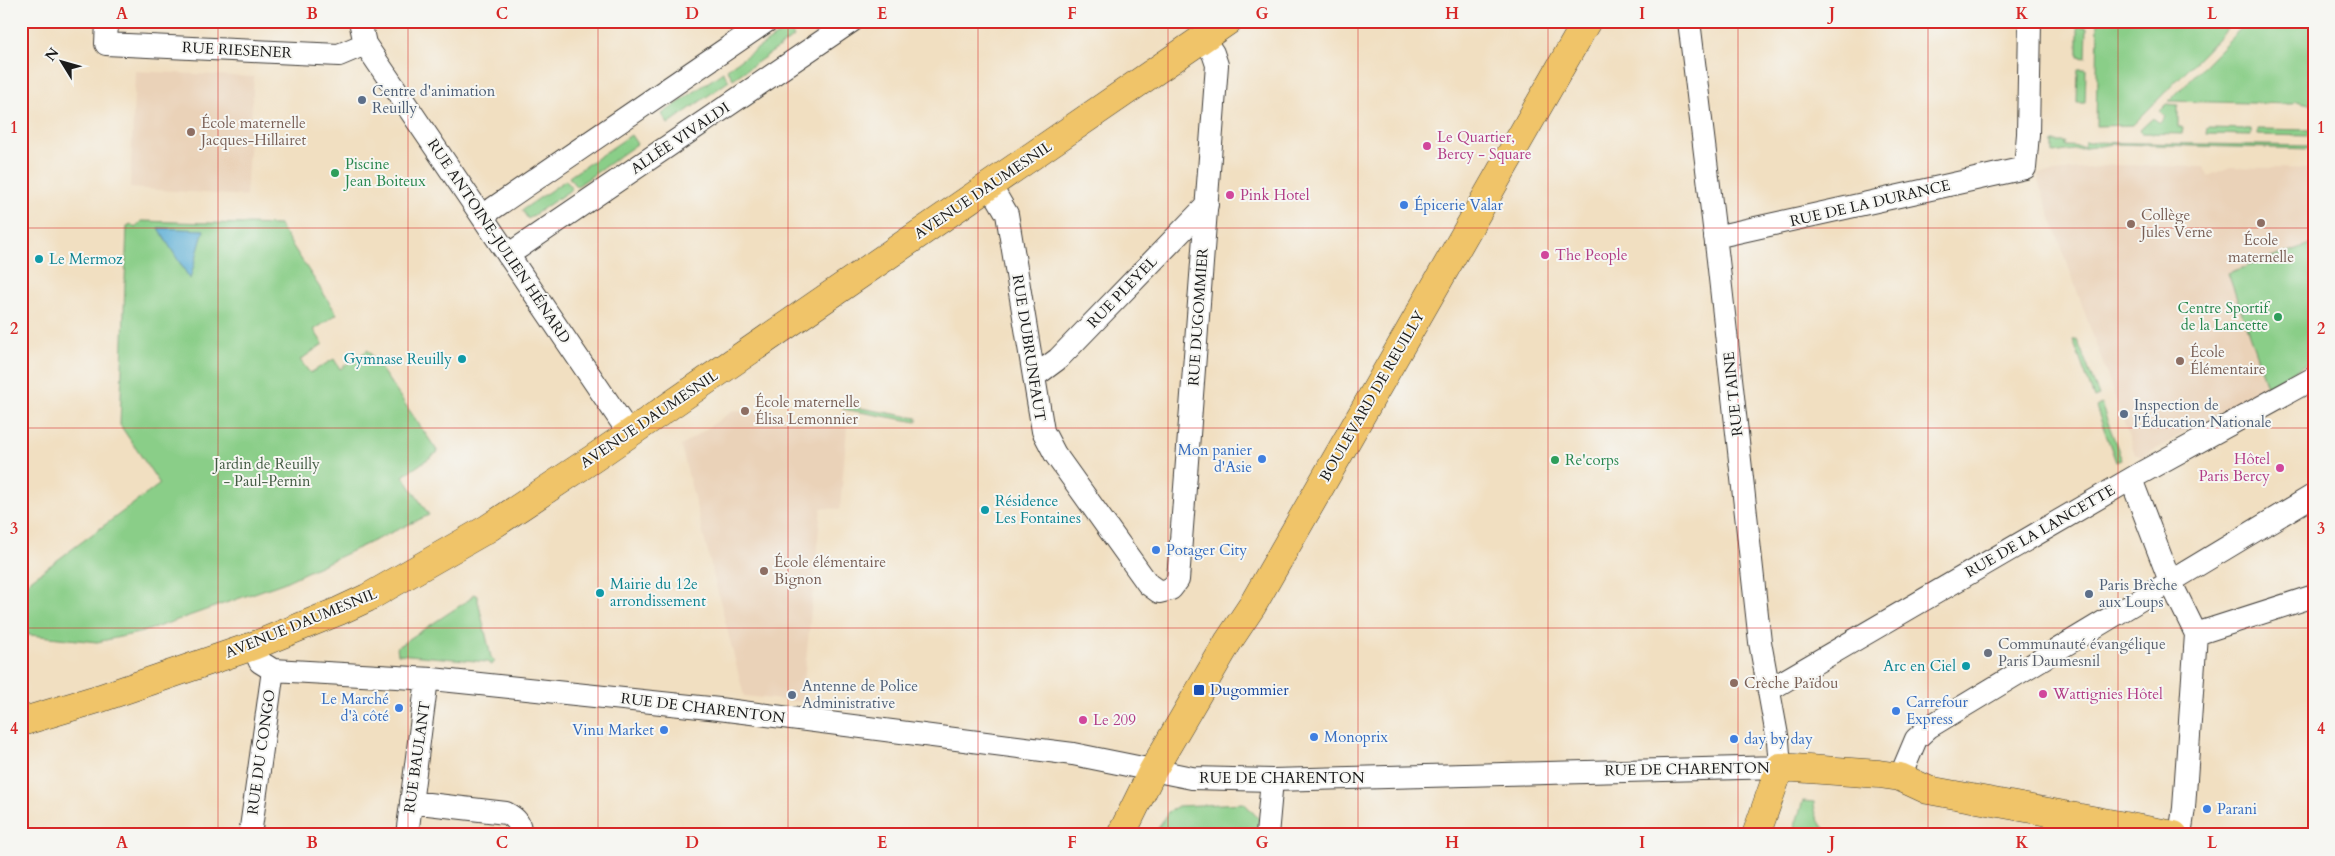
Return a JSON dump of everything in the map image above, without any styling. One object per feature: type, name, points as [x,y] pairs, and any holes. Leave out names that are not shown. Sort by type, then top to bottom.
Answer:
[{"type":"main road","name":"AVENUE DAUMESNIL","points":[[21,722],[101,698],[253,646],[367,598],[487,530],[1203,40],[1228,21]]},
{"type":"main road","name":"BOULEVARD DE REUILLY","points":[[1121,835],[1153,770],[1228,642],[1252,606],[1587,21]]},
{"type":"main road","name":"RUE DE CHARENTON","points":[[1780,767],[1900,777],[1928,790],[2174,835]]},
{"type":"main road","points":[[1756,835],[1780,767]]},
{"type":"street","name":"RUE RIESENER","points":[[107,21],[106,44],[339,55],[365,44]]},
{"type":"street","name":"RUE ANTOINE-JULIEN HÉNARD","points":[[360,21],[365,44],[629,433]]},
{"type":"street","points":[[482,216],[767,21]]},
{"type":"street","name":"ALLÉE VIVALDI","points":[[508,255],[852,21]]},
{"type":"street","name":"RUE TAINE","points":[[1689,21],[1716,237],[1760,642],[1778,741],[1780,767]]},
{"type":"street","name":"RUE DE LA DURANCE","points":[[1716,237],[2024,168],[2028,134],[2030,21]]},
{"type":"street","name":"RUE DUGOMMIER","points":[[1164,591],[1171,589],[1178,580],[1217,65],[1213,53],[1203,40]]},
{"type":"street","name":"RUE DUBRUNFAUT","points":[[990,185],[1006,214],[1043,431],[1055,454],[1148,584],[1159,592],[1164,591]]},
{"type":"street","name":"RUE PLEYEL","points":[[1035,376],[1058,359],[1206,205]]},
{"type":"street","name":"RUE DE LA LANCETTE","points":[[1769,690],[2131,478],[2314,378]]},
{"type":"street","points":[[2131,478],[2170,581],[2196,634],[2184,808],[2180,835]]},
{"type":"street","points":[[1900,777],[1916,739],[1930,727],[2314,495]]},
{"type":"street","points":[[2196,634],[2314,596]]},
{"type":"street","points":[[253,646],[260,662],[273,670]]},
{"type":"street","name":"RUE DE CHARENTON","points":[[273,670],[427,678],[740,711],[1073,754],[1199,778],[1272,780],[1780,767]]},
{"type":"street","name":"RUE DU CONGO","points":[[250,835],[273,670]]},
{"type":"street","name":"RUE BAULANT","points":[[406,835],[427,678]]},
{"type":"street","points":[[1267,835],[1272,780]]},
{"type":"street","points":[[410,802],[506,814],[517,821],[521,828],[520,835]]},
{"type":"shaded area","name":"École maternelle Jacques-Hillairet","points":[[135,71],[254,77],[246,196],[130,188]]},
{"type":"shaded area","points":[[2114,165],[2204,167],[2208,176],[2230,167],[2314,169],[2314,243],[2228,273],[2267,386],[2142,457],[2135,454],[2039,184],[2038,174]]},
{"type":"shaded area","name":"École élémentaire Bignon","points":[[734,410],[847,427],[840,509],[821,508],[802,702],[744,696],[681,446]]},
{"type":"green space","points":[[2098,21],[2208,21],[2209,24],[2219,21],[2235,21],[2133,125],[2096,126]]},
{"type":"green space","points":[[2248,21],[2314,21],[2314,105],[2296,101],[2292,104],[2169,101]]},
{"type":"green space","points":[[2078,26],[2087,27],[2086,58],[2078,57]]},
{"type":"green space","points":[[788,28],[794,37],[733,79],[727,69]]},
{"type":"green space","points":[[2078,69],[2086,69],[2085,103],[2077,103]]},
{"type":"green space","points":[[723,72],[729,81],[668,124],[662,114]]},
{"type":"green space","points":[[2167,104],[2178,105],[2178,127],[2183,127],[2182,134],[2142,133],[2140,130],[2153,118],[2159,124],[2165,117],[2160,111]]},
{"type":"green space","points":[[2208,128],[2251,129],[2251,135],[2207,134]]},
{"type":"green space","points":[[2258,129],[2314,130],[2314,136],[2258,135]]},
{"type":"green space","points":[[631,135],[637,144],[576,187],[569,177]]},
{"type":"green space","points":[[2053,142],[2066,142],[2066,146],[2084,147],[2085,142],[2314,146],[2314,149],[2113,144],[2053,153]]},
{"type":"green space","points":[[566,180],[572,189],[528,219],[522,210]]},
{"type":"green space","name":"Jardin de Reuilly - Paul-Pernin","points":[[141,221],[279,225],[337,314],[314,330],[323,344],[300,360],[310,373],[334,359],[340,369],[368,350],[438,452],[403,476],[429,515],[283,583],[143,632],[97,642],[21,634],[21,587],[160,484],[120,425],[127,226],[131,224],[135,228]]},
{"type":"green space","name":"Centre Sportif de la Lancette","points":[[2314,243],[2314,360],[2267,386],[2228,273]]},
{"type":"green space","points":[[2077,339],[2099,396],[2094,398],[2073,340]]},
{"type":"green space","points":[[2101,404],[2122,460],[2116,462],[2096,407]]},
{"type":"green space","points":[[843,405],[917,418],[917,422],[843,409]]},
{"type":"green space","points":[[473,594],[478,596],[491,657],[495,661],[492,665],[487,662],[398,654],[397,647],[470,599]]},
{"type":"green space","points":[[1803,801],[1814,802],[1817,818],[1826,830],[1823,835],[1792,835]]},
{"type":"green space","points":[[1244,803],[1259,819],[1257,835],[1154,835],[1168,812],[1178,806]]},
{"type":"water","points":[[158,228],[204,230],[190,279]]},
{"type":"place","name":"Centre d'animation Reuilly","points":[[362,100]]},
{"type":"place","name":"École maternelle Jacques-Hillairet","points":[[191,132]]},
{"type":"place","name":"Le Quartier, Bercy - Square","points":[[1427,146]]},
{"type":"place","name":"Piscine Jean Boiteux","points":[[335,173]]},
{"type":"place","name":"Pink Hotel","points":[[1230,195]]},
{"type":"place","name":"Épicerie Valar","points":[[1404,205]]},
{"type":"place","name":"École maternelle","points":[[2261,223]]},
{"type":"place","name":"Collège Jules Verne","points":[[2131,224]]},
{"type":"place","name":"The People","points":[[1545,255]]},
{"type":"place","name":"Le Mermoz","points":[[39,259]]},
{"type":"place","name":"Centre Sportif de la Lancette","points":[[2278,317]]},
{"type":"place","name":"Gymnase Reuilly","points":[[462,359]]},
{"type":"place","name":"École Élémentaire","points":[[2180,361]]},
{"type":"place","name":"École maternelle Élisa Lemonnier","points":[[745,411]]},
{"type":"place","name":"Inspection de l'Éducation Nationale","points":[[2124,414]]},
{"type":"place","name":"Mon panier d'Asie","points":[[1262,459]]},
{"type":"place","name":"Re'corps","points":[[1555,460]]},
{"type":"place","name":"Hôtel Paris Bercy","points":[[2280,468]]},
{"type":"place","name":"Résidence Les Fontaines","points":[[985,510]]},
{"type":"place","name":"Potager City","points":[[1156,550]]},
{"type":"place","name":"École élémentaire Bignon","points":[[764,571]]},
{"type":"place","name":"Mairie du 12e arrondissement","points":[[600,593]]},
{"type":"place","name":"Paris Brèche aux Loups","points":[[2089,594]]},
{"type":"place","name":"Communauté évangélique Paris Daumesnil","points":[[1988,653]]},
{"type":"place","name":"Arc en Ciel","points":[[1966,666]]},
{"type":"place","name":"Crèche Païdou","points":[[1734,683]]},
{"type":"place","name":"Dugommier","points":[[1199,690]]},
{"type":"place","name":"Wattignies Hôtel","points":[[2043,694]]},
{"type":"place","name":"Antenne de Police Administrative","points":[[792,695]]},
{"type":"place","name":"Le Marché d'à côté","points":[[399,708]]},
{"type":"place","name":"Carrefour Express","points":[[1896,711]]},
{"type":"place","name":"Le 209","points":[[1083,720]]},
{"type":"place","name":"Vinu Market","points":[[664,730]]},
{"type":"place","name":"Monoprix","points":[[1314,737]]},
{"type":"place","name":"day by day","points":[[1734,739]]},
{"type":"place","name":"Parani","points":[[2207,809]]}]
